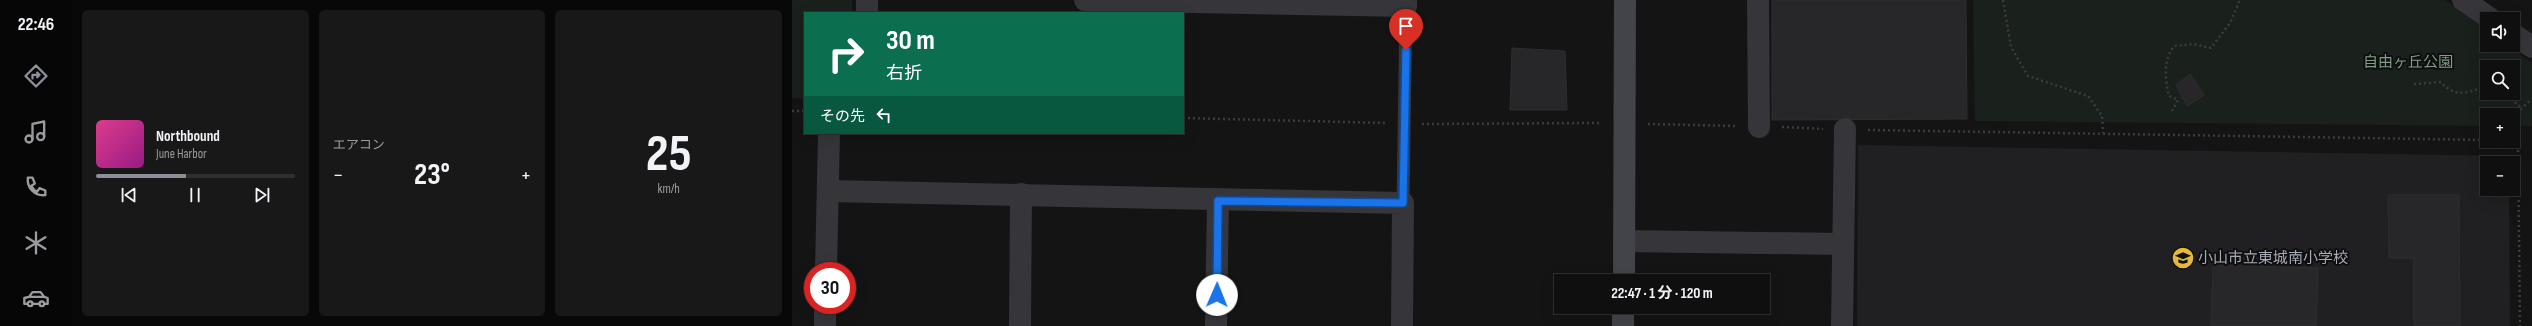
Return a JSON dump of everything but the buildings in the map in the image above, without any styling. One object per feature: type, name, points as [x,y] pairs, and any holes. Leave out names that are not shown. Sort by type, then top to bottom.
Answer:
[{"type":"street","points":[[867,0],[867,12]]},
{"type":"street","points":[[1086,0],[1406,3]]},
{"type":"street","points":[[1624,274],[1625,0]]},
{"type":"street","points":[[1758,0],[1759,127]]},
{"type":"street","points":[[2463,0],[2481,12]]},
{"type":"street","points":[[2520,39],[2532,47]]},
{"type":"street","points":[[1842,326],[1842,244],[1845,129]]},
{"type":"street","points":[[826,262],[829,134]]},
{"type":"street","points":[[829,191],[1021,194],[1218,201],[1403,203],[1402,326]]},
{"type":"street","points":[[1020,326],[1021,194]]},
{"type":"street","points":[[1216,326],[1218,201]]},
{"type":"street","points":[[1624,242],[1842,244]]},
{"type":"street","points":[[825,314],[825,326]]},
{"type":"street","points":[[1623,314],[1623,326]]},
{"type":"lane","points":[[1403,203],[1406,3]]},
{"type":"path","points":[[2002,0],[2011,47],[2028,76],[2088,96],[2102,116],[2103,133]]},
{"type":"path","points":[[2172,111],[2178,100],[2169,96],[2165,81],[2167,54],[2174,46],[2193,44],[2211,48],[2230,23],[2240,0]]},
{"type":"path","points":[[2414,84],[2441,82],[2447,89],[2464,94],[2480,88]]},
{"type":"path","points":[[2512,100],[2522,108],[2532,99]]},
{"type":"path","points":[[792,111],[804,111]]},
{"type":"path","points":[[1624,123],[1845,129],[2480,140]]},
{"type":"path","points":[[2518,148],[2520,326]]},
{"type":"shaded area","name":"小山市立東城南小学校","points":[[1858,145],[2509,156],[2480,156],[2480,196],[2509,196],[2510,326],[1857,326]]},
{"type":"green space","points":[[792,0],[852,0],[852,12],[804,12],[804,98],[792,98]]},
{"type":"green space","name":"自由ヶ丘公園","points":[[1973,0],[2445,0],[2480,25],[2480,52],[2517,52],[2532,63],[2532,124],[2530,126],[2520,126],[2520,108],[2480,108],[2480,126],[1975,121]]},
{"type":"place","name":"小山市立東城南小学校","points":[[2183,258]]},
{"type":"route","points":[[1217,295],[1218,201],[1403,203],[1406,50]]}]
